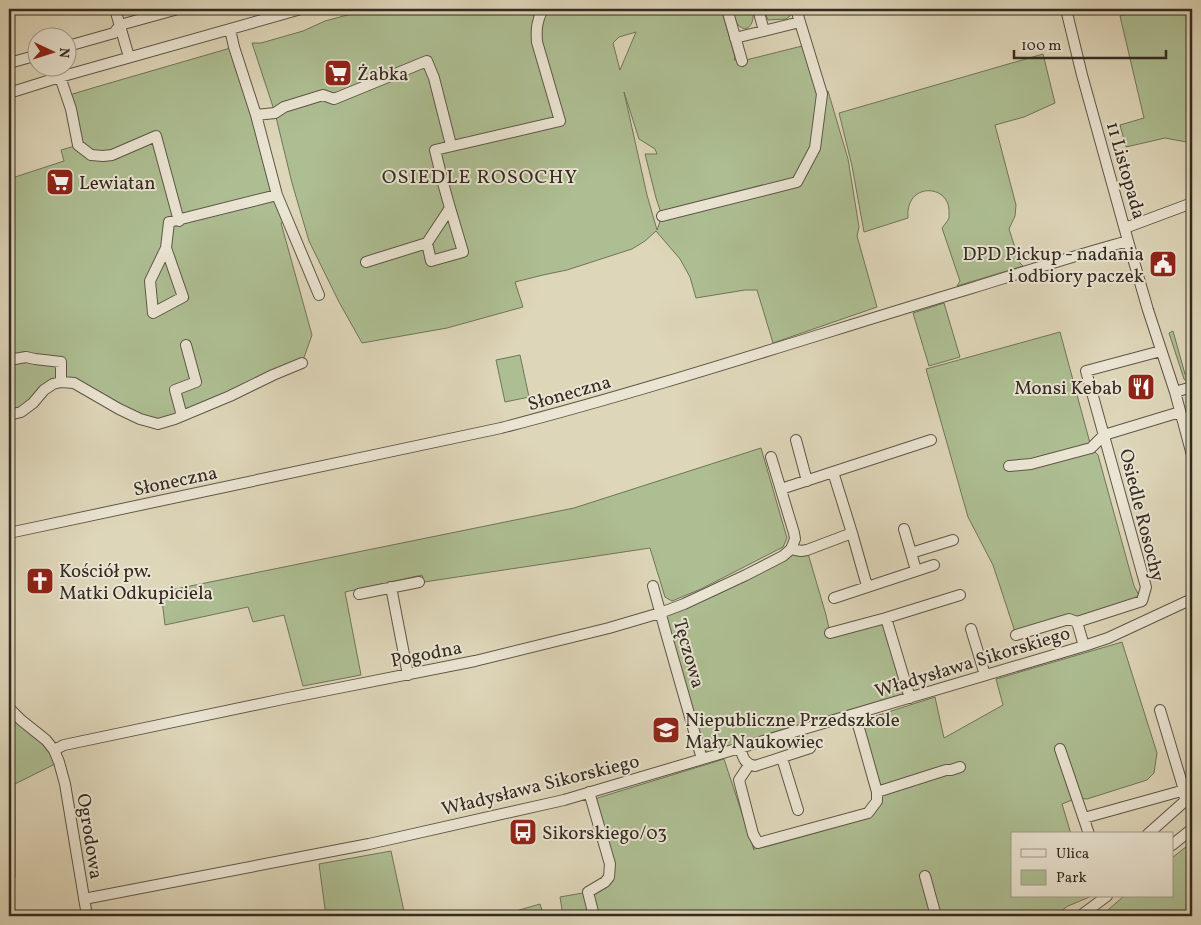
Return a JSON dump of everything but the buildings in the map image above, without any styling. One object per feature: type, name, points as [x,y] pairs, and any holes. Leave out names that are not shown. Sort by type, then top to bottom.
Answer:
[{"type":"street","points":[[115,9],[129,57]]},
{"type":"street","points":[[78,43],[114,33],[120,26],[178,9]]},
{"type":"street","points":[[78,72],[230,29],[282,11],[301,9]]},
{"type":"street","points":[[427,243],[431,261],[463,252],[442,183],[435,150],[560,121],[538,42],[536,28],[543,9]]},
{"type":"street","points":[[727,9],[742,61]]},
{"type":"street","points":[[758,9],[764,31]]},
{"type":"street","points":[[662,216],[797,182],[815,148],[822,94],[796,9]]},
{"type":"street","name":"11 Listopada","points":[[1066,9],[1082,75],[1128,241],[1175,392],[1192,455]]},
{"type":"street","points":[[735,38],[800,22]]},
{"type":"street","points":[[230,29],[256,115],[277,195],[319,295]]},
{"type":"street","points":[[9,63],[28,58]]},
{"type":"street","points":[[256,115],[275,113],[284,107],[323,95],[334,99],[427,61],[434,78],[451,145]]},
{"type":"street","points":[[9,93],[57,78]]},
{"type":"street","points":[[60,78],[71,109],[78,145],[91,155],[112,155],[156,136],[178,221]]},
{"type":"street","points":[[166,248],[183,297],[152,313],[150,281],[166,248],[169,222],[277,195]]},
{"type":"street","points":[[1125,228],[1192,203]]},
{"type":"street","points":[[366,262],[427,243],[450,208]]},
{"type":"street","name":"Słoneczna","points":[[9,533],[492,430],[572,410],[1128,241]]},
{"type":"street","points":[[182,416],[175,390],[196,382],[186,345]]},
{"type":"street","name":"Osiedle Rosochy","points":[[1077,622],[1142,601],[1146,587],[1086,371],[1161,351]]},
{"type":"street","points":[[9,360],[26,357],[35,360],[61,362],[61,382]]},
{"type":"street","points":[[9,415],[21,412],[33,403],[44,390],[53,384],[61,382],[74,383],[118,409],[158,424],[245,390],[273,375],[302,363]]},
{"type":"street","points":[[1175,392],[1192,387]]},
{"type":"street","name":"Osiedle Rosochy","points":[[1009,466],[1031,464],[1091,448],[1104,435],[1180,412]]},
{"type":"street","points":[[796,440],[806,481]]},
{"type":"street","points":[[781,489],[931,440]]},
{"type":"street","points":[[771,457],[794,533],[795,539],[791,549],[807,550],[852,533]]},
{"type":"street","points":[[833,472],[867,586]]},
{"type":"street","points":[[904,529],[916,570]]},
{"type":"street","points":[[911,553],[953,540]]},
{"type":"street","name":"Pogodna","points":[[54,750],[64,745],[514,653],[609,628],[684,604],[783,556],[791,549]]},
{"type":"street","points":[[834,598],[934,564]]},
{"type":"street","points":[[359,594],[418,582]]},
{"type":"street","name":"Tęczowa","points":[[653,586],[702,759]]},
{"type":"street","points":[[391,588],[408,675]]},
{"type":"street","points":[[830,633],[960,595]]},
{"type":"street","name":"Władysława Sikorskiego","points":[[84,899],[369,844],[564,800],[1084,646],[1108,638],[1192,598]]},
{"type":"street","points":[[886,618],[910,698]]},
{"type":"street","points":[[1016,635],[1069,619],[1077,622],[1084,646]]},
{"type":"street","points":[[970,629],[985,676]]},
{"type":"street","points":[[9,708],[46,740],[54,750]]},
{"type":"street","points":[[1150,832],[1184,803],[1188,789],[1160,710]]},
{"type":"street","points":[[749,765],[739,780],[758,843],[868,813],[876,801],[877,792],[855,714]]},
{"type":"street","points":[[740,748],[749,765],[755,766],[810,748]]},
{"type":"street","points":[[1060,749],[1088,832]]},
{"type":"street","name":"Ogrodowa","points":[[54,750],[65,784],[87,916]]},
{"type":"street","points":[[782,758],[798,810]]},
{"type":"street","points":[[877,792],[960,767]]},
{"type":"street","points":[[1084,818],[1188,789]]},
{"type":"street","points":[[589,792],[610,864],[609,877],[605,882],[588,892],[594,916]]},
{"type":"street","points":[[1174,843],[1192,828]]},
{"type":"street","points":[[925,876],[936,916]]},
{"type":"street","points":[[1080,916],[1104,898]]},
{"type":"green space","points":[[370,9],[720,9],[735,57],[734,60],[742,61],[806,45],[822,94],[828,91],[848,159],[859,227],[857,236],[877,307],[773,343],[757,290],[745,290],[696,298],[690,277],[680,259],[656,231],[632,249],[567,270],[515,282],[523,307],[447,328],[362,343],[339,302],[309,241],[292,183],[275,113],[252,43],[261,43],[303,31],[325,21]],"holes":[[[636,32],[620,70],[613,43],[619,37]],[[624,92],[639,139],[655,149],[657,154],[645,154],[662,216],[657,230],[647,195]]]},
{"type":"green space","points":[[734,9],[744,9],[745,12],[753,14],[749,27],[741,28],[738,25],[732,13]]},
{"type":"green space","points":[[771,9],[788,9],[790,16],[786,19],[768,20],[766,15]]},
{"type":"green space","points":[[1147,9],[1192,9],[1192,143],[1165,138],[1126,147],[1120,125],[1144,118],[1120,16]]},
{"type":"green space","points":[[234,47],[288,221],[281,223],[312,335],[302,363],[158,424],[61,382],[9,415],[9,179],[64,161],[61,150],[78,145],[66,96]]},
{"type":"green space","points":[[1043,54],[1055,103],[1024,117],[995,125],[1016,205],[1015,216],[1009,229],[1020,263],[1023,266],[957,286],[960,281],[942,228],[949,218],[947,201],[942,195],[935,192],[919,193],[913,198],[909,206],[908,218],[864,232],[852,166],[839,113]]},
{"type":"green space","points":[[944,303],[960,357],[929,366],[913,313]]},
{"type":"green space","points":[[1173,331],[1185,374],[1192,375],[1192,381],[1187,382],[1184,379],[1169,333]]},
{"type":"green space","points":[[1060,332],[1091,448],[1098,455],[1134,586],[1142,601],[1016,635],[993,565],[968,517],[926,369]]},
{"type":"green space","points":[[520,355],[529,397],[505,402],[496,360]]},
{"type":"green space","points":[[761,448],[787,538],[783,547],[701,589],[672,601],[665,597],[650,548],[424,582],[422,575],[345,592],[361,675],[303,686],[284,615],[253,622],[248,607],[165,625],[161,592],[574,508]]},
{"type":"green space","points":[[807,550],[830,633],[886,618],[910,698],[702,759],[660,613],[783,556]]},
{"type":"green space","points":[[1122,642],[1157,753],[1154,773],[1147,780],[1087,799],[1077,798],[1062,804],[1070,832],[1011,832],[1011,898],[1087,898],[1068,906],[1054,916],[563,916],[560,897],[588,892],[609,877],[591,800],[724,759],[754,850],[753,834],[758,843],[868,813],[876,801],[857,722],[935,697],[944,738],[1003,705],[996,679]]},
{"type":"green space","points":[[9,708],[46,740],[59,762],[15,784],[15,876],[11,896],[9,896]]},
{"type":"green space","points":[[1192,842],[1192,916],[1113,916],[1108,910],[1122,898],[1174,898],[1174,856]]},
{"type":"green space","points":[[391,851],[405,916],[326,916],[319,864]]},
{"type":"green space","points":[[540,904],[544,916],[499,916]]},
{"type":"place","name":"Żabka","points":[[338,73]]},
{"type":"place","name":"Lewiatan","points":[[60,182]]},
{"type":"place","name":"DPD Pickup - nadania i odbiory paczek","points":[[1163,264]]},
{"type":"place","name":"Monsi Kebab","points":[[1141,387]]},
{"type":"place","name":"Kościół pw. Matki Odkupiciela","points":[[40,581]]},
{"type":"place","name":"Niepubliczne Przedszkole Mały Naukowiec","points":[[666,730]]},
{"type":"place","name":"Sikorskiego/03","points":[[523,832]]},
{"type":"district","name":"OSIEDLE ROSOCHY","points":[[480,176]]}]
